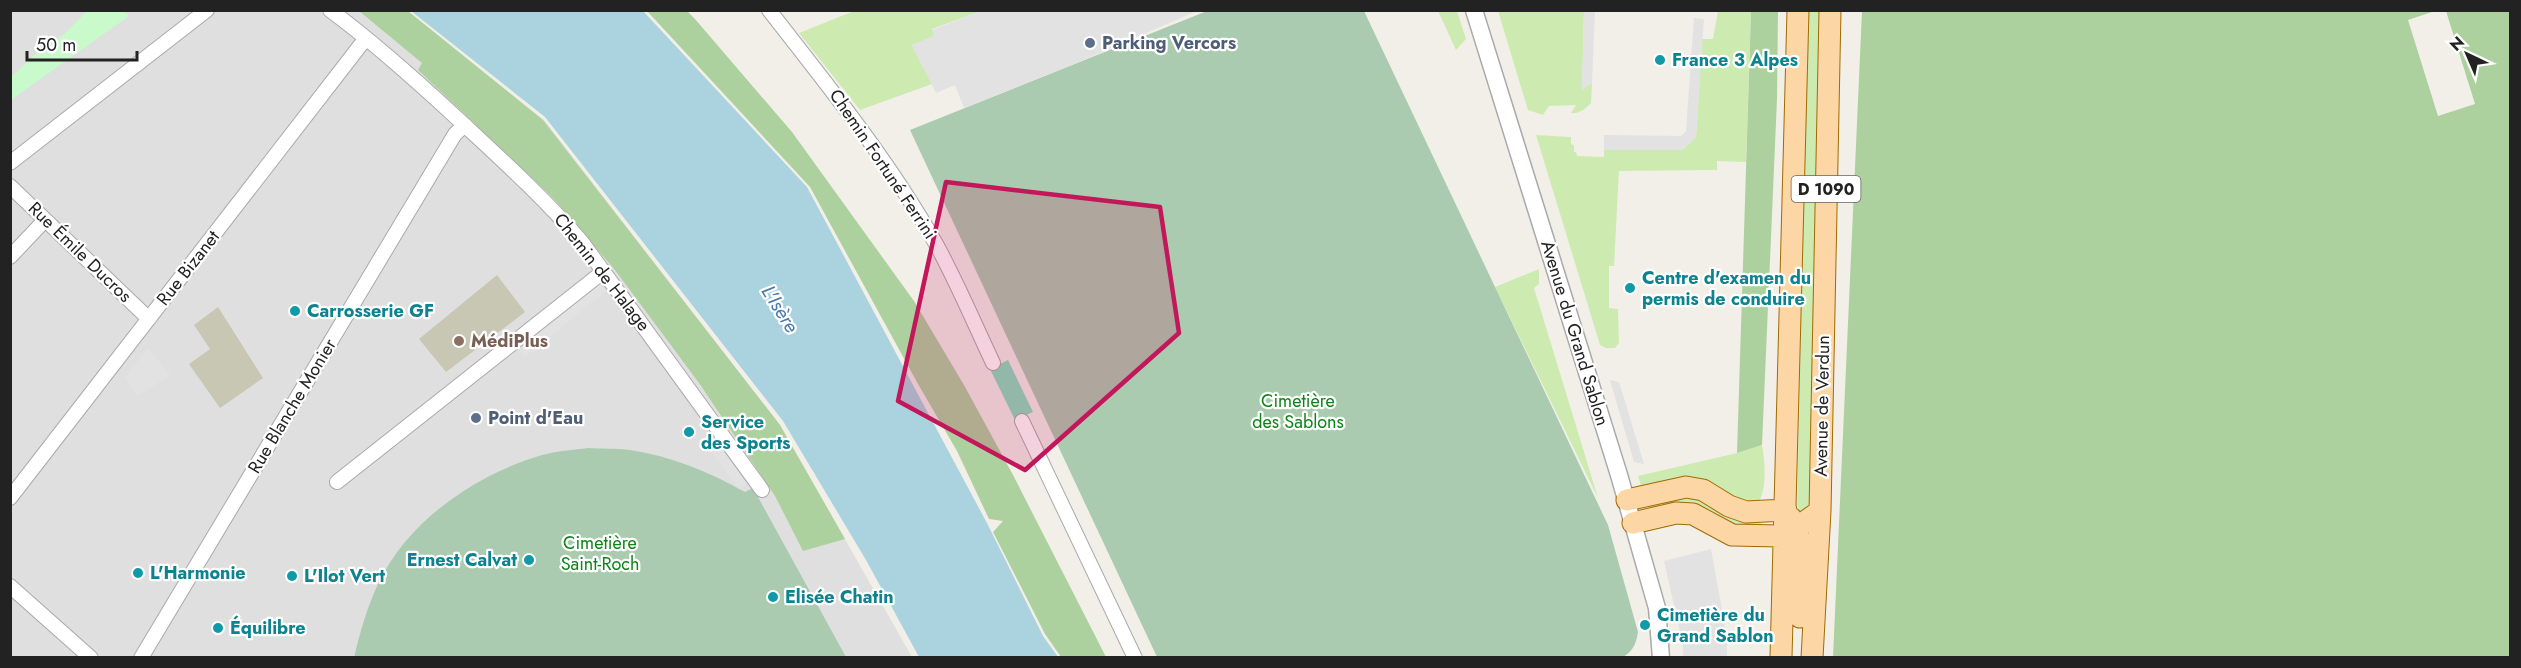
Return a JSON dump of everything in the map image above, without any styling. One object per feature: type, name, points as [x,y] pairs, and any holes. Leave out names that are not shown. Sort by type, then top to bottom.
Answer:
[{"type":"main road","name":"Avenue de Verdun","points":[[1786,510],[1798,10]]},
{"type":"main road","name":"Avenue de Verdun","points":[[1812,657],[1820,511],[1830,10]]},
{"type":"main road","points":[[1627,500],[1686,487],[1703,490],[1729,506],[1746,512],[1786,510]]},
{"type":"main road","name":"D 1090","points":[[1781,657],[1791,532],[1786,510]]},
{"type":"main road","points":[[1633,523],[1676,513],[1693,514],[1732,535],[1791,532],[1820,511]]},
{"type":"main road","points":[[1791,532],[1800,546],[1801,657]]},
{"type":"street","points":[[10,163],[207,10]]},
{"type":"street","name":"Chemin de Halage","points":[[330,10],[419,82],[525,179],[558,214],[604,271],[762,490]]},
{"type":"street","name":"Chemin Fortuné Ferrini","points":[[769,10],[835,92],[894,175],[937,245],[993,363]]},
{"type":"street","name":"Avenue du Grand Sablon","points":[[1474,10],[1627,500],[1659,618],[1661,657]]},
{"type":"street","name":"Rue Bizanet","points":[[10,498],[366,38]]},
{"type":"street","name":"Rue Blanche Monier","points":[[141,657],[455,134],[465,125]]},
{"type":"street","name":"Rue Émile Ducros","points":[[10,186],[149,319]]},
{"type":"street","points":[[10,256],[45,219]]},
{"type":"street","points":[[337,482],[604,271]]},
{"type":"street","points":[[1022,422],[1135,657]]},
{"type":"street","points":[[10,586],[91,657]]},
{"type":"highlighted area","points":[[946,182],[1160,207],[1179,333],[1025,470],[898,401]]},
{"type":"shaded area","points":[[10,11],[406,11],[544,120],[780,425],[912,657],[11,657]]},
{"type":"shaded area","points":[[981,11],[1197,11],[1072,65],[964,108],[955,85],[936,93],[912,45],[934,36],[932,30]]},
{"type":"shaded area","points":[[1584,11],[1595,11],[1592,83],[1582,90]]},
{"type":"shaded area","points":[[1694,18],[1704,19],[1696,137],[1682,150],[1604,150],[1604,135],[1681,136],[1686,131]]},
{"type":"shaded area","points":[[497,275],[525,312],[446,372],[419,339]]},
{"type":"shaded area","points":[[600,283],[606,291],[525,357],[519,350]]},
{"type":"shaded area","points":[[218,307],[263,378],[220,408],[189,364],[210,349],[194,325]]},
{"type":"shaded area","points":[[148,348],[170,375],[138,396],[125,378]]},
{"type":"shaded area","points":[[1610,380],[1619,382],[1644,464],[1634,462]]},
{"type":"shaded area","points":[[719,440],[750,481],[739,489],[708,448]]},
{"type":"shaded area","points":[[1711,549],[1727,638],[1727,657],[1683,657],[1683,645],[1664,561]]},
{"type":"green space","points":[[88,10],[124,11],[129,16],[11,100],[11,77],[39,51],[64,34]]},
{"type":"green space","points":[[1819,10],[1810,501],[1800,514],[1797,504],[1808,11]]},
{"type":"green space","points":[[359,11],[408,11],[543,120],[780,425],[845,539],[803,551],[775,496],[699,383],[615,270],[554,199],[418,70],[422,63]]},
{"type":"green space","points":[[647,11],[687,11],[695,19],[792,132],[914,301],[964,385],[1013,475],[1106,657],[1061,657],[1045,634],[993,532],[1003,521],[989,519],[957,451],[810,187]]},
{"type":"green space","points":[[854,11],[981,11],[932,29],[935,36],[912,45],[932,84],[860,110],[799,33]]},
{"type":"green space","name":"Cimetière des Sablons","points":[[1207,11],[1364,11],[1608,525],[1638,632],[1633,647],[1625,656],[1621,658],[1157,657],[910,130]]},
{"type":"green space","points":[[1438,11],[1457,11],[1466,39],[1456,50]]},
{"type":"green space","points":[[1498,11],[1584,11],[1582,89],[1592,83],[1589,105],[1577,113],[1571,113],[1576,105],[1549,106],[1543,115],[1528,110]]},
{"type":"green space","points":[[1718,11],[1751,11],[1746,162],[1717,161],[1717,170],[1619,171],[1614,266],[1609,266],[1609,308],[1618,309],[1619,343],[1615,348],[1606,348],[1600,345],[1536,135],[1571,137],[1571,144],[1574,145],[1574,152],[1577,156],[1604,157],[1604,150],[1682,150],[1696,137],[1702,39],[1713,39]]},
{"type":"green space","points":[[1751,11],[1778,11],[1777,99],[1762,445],[1737,453]]},
{"type":"green space","points":[[1862,11],[2435,11],[2408,20],[2438,116],[2475,104],[2446,11],[2510,11],[2510,657],[1833,657]]},
{"type":"green space","points":[[1539,269],[1539,284],[1534,288],[1598,498],[1495,287]]},
{"type":"green space","points":[[1008,360],[1033,412],[1015,420],[990,369]]},
{"type":"green space","points":[[1762,445],[1765,467],[1764,485],[1760,500],[1756,505],[1643,492],[1638,476]]},
{"type":"green space","name":"Cimetière Saint-Roch","points":[[588,448],[625,449],[660,456],[704,472],[745,492],[753,488],[846,657],[354,658],[364,620],[378,584],[391,561],[426,520],[469,487],[493,474],[542,455]]},
{"type":"green space","points":[[1683,498],[1698,499],[1735,520],[1762,523],[1761,531],[1650,515],[1648,507]]},
{"type":"water","name":"L'Isère","points":[[411,11],[643,11],[807,187],[988,525],[1043,636],[1058,657],[919,657],[866,560],[783,421],[545,117]]},
{"type":"place","name":"Parking Vercors","points":[[1090,43]]},
{"type":"place","name":"France 3 Alpes","points":[[1660,60]]},
{"type":"place","name":"Centre d'examen du permis de conduire","points":[[1630,288]]},
{"type":"place","name":"Carrosserie GF","points":[[295,311]]},
{"type":"place","name":"MédiPlus","points":[[459,341]]},
{"type":"place","name":"Point d'Eau","points":[[476,418]]},
{"type":"place","name":"Service des Sports","points":[[689,432]]},
{"type":"place","name":"Ernest Calvat","points":[[529,560]]},
{"type":"place","name":"L'Harmonie","points":[[138,573]]},
{"type":"place","name":"L'Ilot Vert","points":[[292,576]]},
{"type":"place","name":"Elisée Chatin","points":[[773,597]]},
{"type":"place","name":"Cimetière du Grand Sablon","points":[[1645,625]]},
{"type":"place","name":"Équilibre","points":[[218,628]]}]
